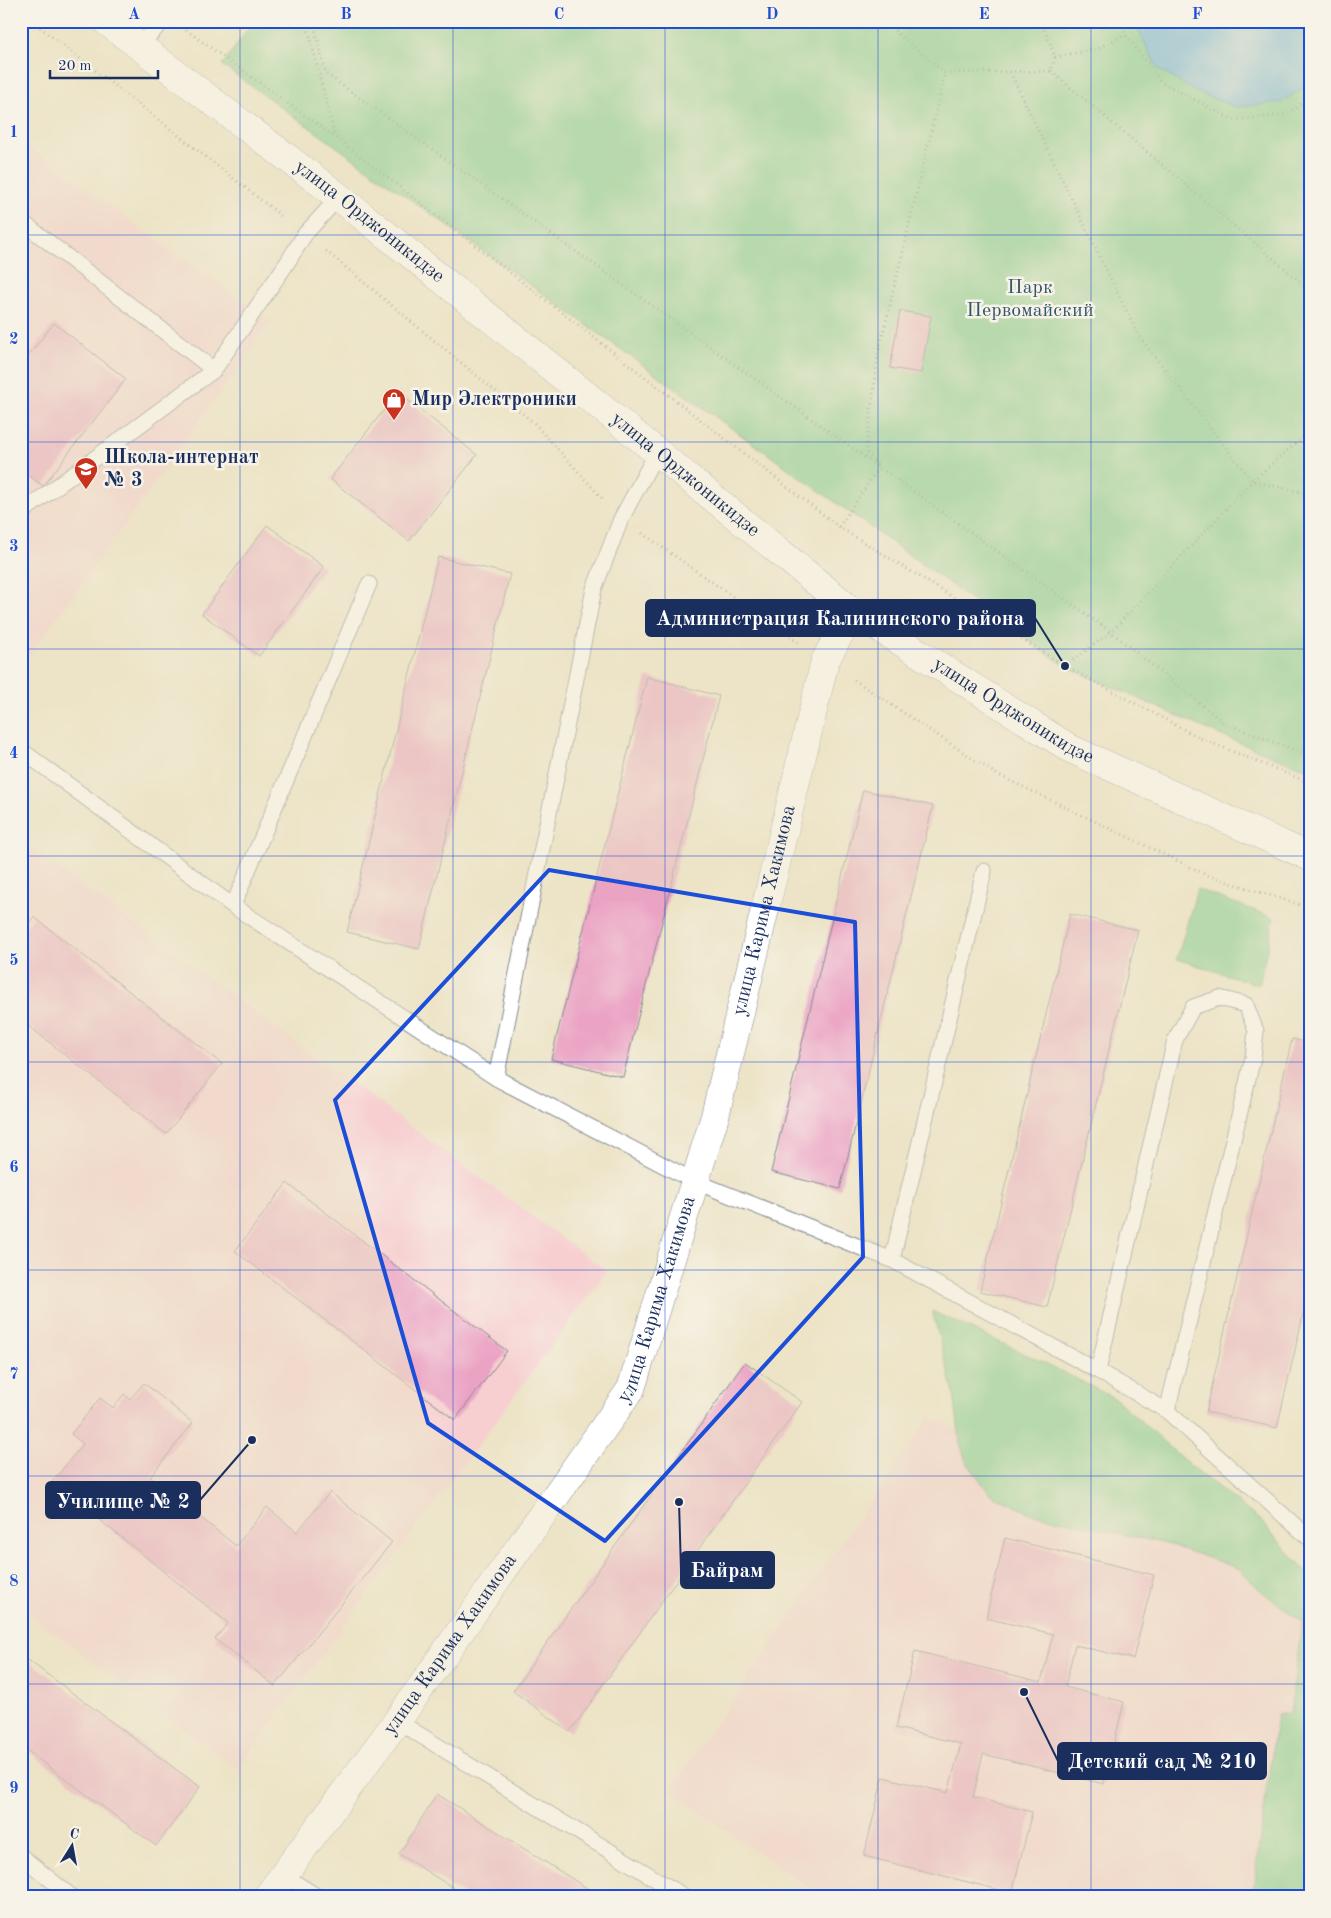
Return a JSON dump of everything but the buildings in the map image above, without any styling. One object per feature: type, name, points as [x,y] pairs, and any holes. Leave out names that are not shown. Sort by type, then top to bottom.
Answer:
[{"type":"main road","name":"улица Орджоникидзе","points":[[106,21],[138,47],[339,196],[852,611],[1071,749],[1310,857]]},
{"type":"main road","name":"улица Карима Хакимова","points":[[267,1897],[397,1720],[631,1389],[715,1116],[825,661],[852,611]]},
{"type":"lane","points":[[138,47],[163,21]]},
{"type":"lane","points":[[21,512],[214,370],[288,263],[305,234],[339,196]]},
{"type":"lane","points":[[21,221],[214,370]]},
{"type":"lane","points":[[496,1078],[594,589],[622,519],[657,452]]},
{"type":"lane","points":[[233,906],[368,584]]},
{"type":"lane","points":[[21,750],[233,906],[496,1078],[694,1181],[892,1260],[1098,1371],[1167,1411],[1310,1538]]},
{"type":"lane","points":[[892,1260],[984,871]]},
{"type":"lane","points":[[1098,1371],[1175,1040],[1193,1007],[1219,998],[1246,1005],[1256,1031],[1253,1058],[1167,1411]]},
{"type":"lane","points":[[397,1720],[685,1897]]},
{"type":"lane","points":[[21,1856],[72,1897]]},
{"type":"lane","points":[[283,1875],[318,1897]]},
{"type":"path","points":[[306,21],[335,136]]},
{"type":"path","points":[[313,21],[326,74],[1111,632],[1224,723],[1310,756]]},
{"type":"path","points":[[882,21],[945,73],[1051,71],[1310,290]]},
{"type":"path","points":[[1040,21],[1055,57],[1051,71]]},
{"type":"path","points":[[1125,21],[1125,34],[1161,82],[1232,120],[1285,115],[1310,98]]},
{"type":"path","points":[[182,27],[335,136],[839,527],[1065,666],[1202,739],[1310,782]]},
{"type":"path","points":[[1055,57],[1097,48],[1125,34]]},
{"type":"path","points":[[1010,72],[1138,335],[1252,481],[1310,494]]},
{"type":"path","points":[[879,467],[866,451],[878,355],[945,73]]},
{"type":"path","points":[[1065,666],[1111,632],[1252,481],[1310,431]]},
{"type":"path","points":[[839,527],[879,467]]},
{"type":"highlighted area","points":[[549,870],[855,922],[863,1257],[605,1541],[428,1423],[335,1100]]},
{"type":"shaded area","name":"Школа-интернат № 3","points":[[21,141],[272,322],[26,661],[21,658]]},
{"type":"shaded area","points":[[21,840],[607,1271],[238,1769],[21,1609]]},
{"type":"shaded area","points":[[929,1417],[1310,1593],[1296,1897],[821,1897],[669,1791]]},
{"type":"green space","name":"Парк Первомайский","points":[[254,21],[1310,21],[1310,771],[1220,735],[1065,666],[222,65]]},
{"type":"green space","points":[[1197,889],[1274,918],[1259,985],[1177,959]]},
{"type":"green space","points":[[932,1311],[1047,1364],[1116,1399],[1185,1461],[1262,1522],[1310,1576],[1310,1897],[1252,1897],[1277,1715],[1290,1713],[1302,1622],[1260,1590],[1240,1569],[1170,1545],[1030,1513],[990,1494],[966,1461],[960,1443],[954,1393]]},
{"type":"water","points":[[1138,21],[1310,21],[1310,83],[1282,102],[1236,107],[1194,91],[1157,68],[1138,29]]},
{"type":"place","name":"Мир Электроники","points":[[394,421]]},
{"type":"place","name":"Школа-интернат № 3","points":[[86,490]]},
{"type":"place","name":"Администрация Калининского района","points":[[1065,666]]},
{"type":"place","name":"Училище № 2","points":[[252,1440]]},
{"type":"place","name":"Байрам","points":[[679,1502]]},
{"type":"place","name":"Детский сад № 210","points":[[1024,1692]]}]
